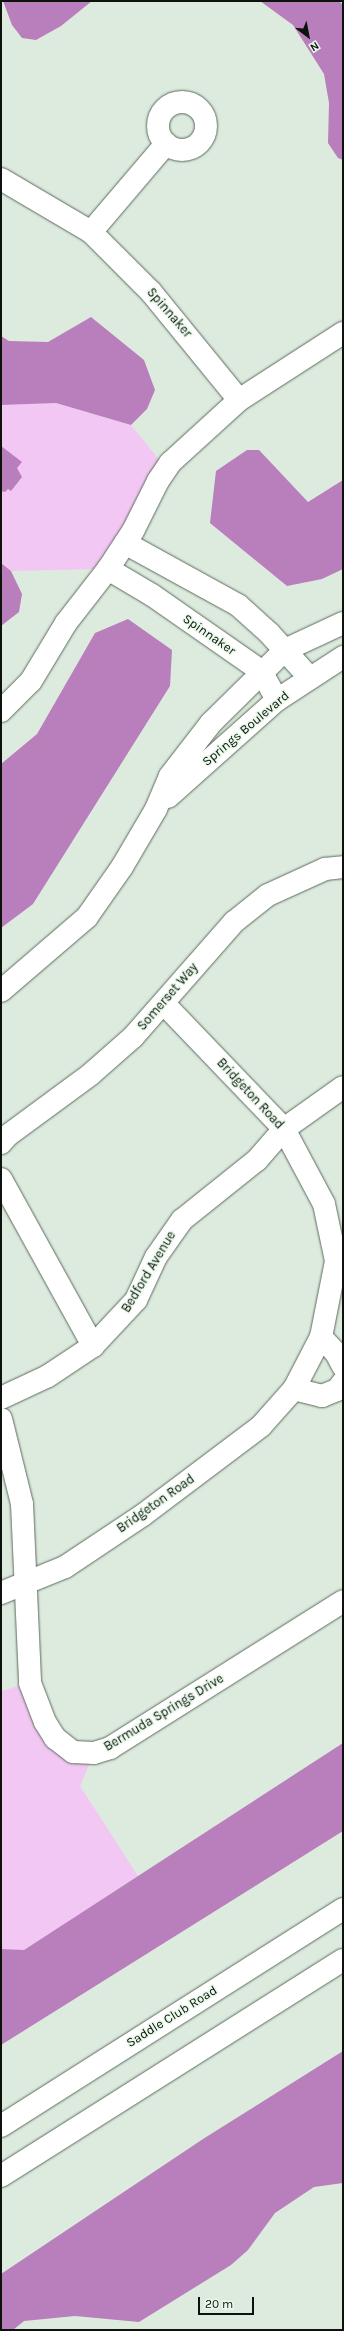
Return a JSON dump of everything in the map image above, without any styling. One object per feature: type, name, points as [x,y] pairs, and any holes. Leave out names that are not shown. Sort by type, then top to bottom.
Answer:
[{"type":"street","points":[[91,232],[166,144]]},
{"type":"street","name":"Spinnaker","points":[[1,179],[91,232],[151,292],[239,400]]},
{"type":"street","points":[[1,712],[31,681],[66,623],[108,569],[129,537],[158,481],[170,463],[239,400],[343,333]]},
{"type":"street","points":[[129,537],[238,605],[285,650],[310,678]]},
{"type":"street","name":"Spinnaker","points":[[108,569],[152,595],[261,671],[277,700]]},
{"type":"street","name":"Springs Boulevard","points":[[1,991],[52,950],[87,917],[122,867],[156,809],[170,776],[211,723],[261,671],[285,650],[343,623]]},
{"type":"street","name":"Springs Boulevard","points":[[156,809],[203,764],[277,700],[343,657]]},
{"type":"street","name":"Somerset Way","points":[[1,1143],[7,1136],[91,1074],[132,1037],[164,1004],[234,922],[268,895],[325,869],[343,867]]},
{"type":"street","name":"Bridgeton Road","points":[[1,1593],[65,1567],[143,1515],[261,1426],[294,1389],[321,1337],[339,1262],[324,1204],[284,1129],[164,1004]]},
{"type":"street","name":"Bedford Avenue","points":[[1,1398],[48,1376],[93,1346],[136,1300],[156,1257],[182,1220],[257,1160],[284,1129],[343,1087]]},
{"type":"street","points":[[1,1179],[93,1346]]},
{"type":"street","points":[[321,1337],[336,1353],[343,1366]]},
{"type":"street","points":[[294,1389],[322,1396],[337,1390],[343,1382]]},
{"type":"street","name":"Bermuda Springs Drive","points":[[1,1419],[22,1504],[30,1683],[48,1727],[55,1738],[73,1752],[94,1753],[110,1748],[343,1601]]},
{"type":"street","name":"Saddle Club Road","points":[[1,2126],[343,1909]]},
{"type":"street","points":[[1,2176],[343,1960]]},
{"type":"shaded area","points":[[3,1],[92,1],[61,26],[36,40],[22,38],[12,25]]},
{"type":"shaded area","points":[[260,1],[339,1],[343,5],[343,160],[338,158],[328,143],[329,103],[324,74],[293,25]]},
{"type":"shaded area","points":[[91,317],[144,360],[155,390],[147,409],[131,425],[56,403],[1,405],[1,336],[9,341],[48,342]]},
{"type":"shaded area","points":[[56,403],[131,425],[164,466],[100,569],[11,571],[1,563],[1,405]]},
{"type":"shaded area","points":[[1,446],[22,462],[17,468],[22,477],[11,491],[8,489],[5,492],[1,491]]},
{"type":"shaded area","points":[[247,450],[259,450],[308,502],[343,480],[343,569],[322,579],[287,586],[210,523],[216,471]]},
{"type":"shaded area","points":[[1,563],[11,571],[22,594],[19,612],[1,626]]},
{"type":"shaded area","points":[[128,619],[172,650],[170,686],[33,904],[1,928],[1,764],[37,734],[95,633]]},
{"type":"shaded area","points":[[30,1683],[55,1738],[94,1753],[80,1786],[138,1876],[24,1950],[1,1949],[1,1691]]},
{"type":"shaded area","points":[[343,1743],[343,1831],[1,2045],[1,1949],[24,1950]]},
{"type":"shaded area","points":[[343,2051],[343,2183],[314,2187],[275,2213],[248,2250],[231,2265],[139,2322],[75,2316],[24,2321],[13,2330],[1,2330],[1,2274],[203,2139]]}]
